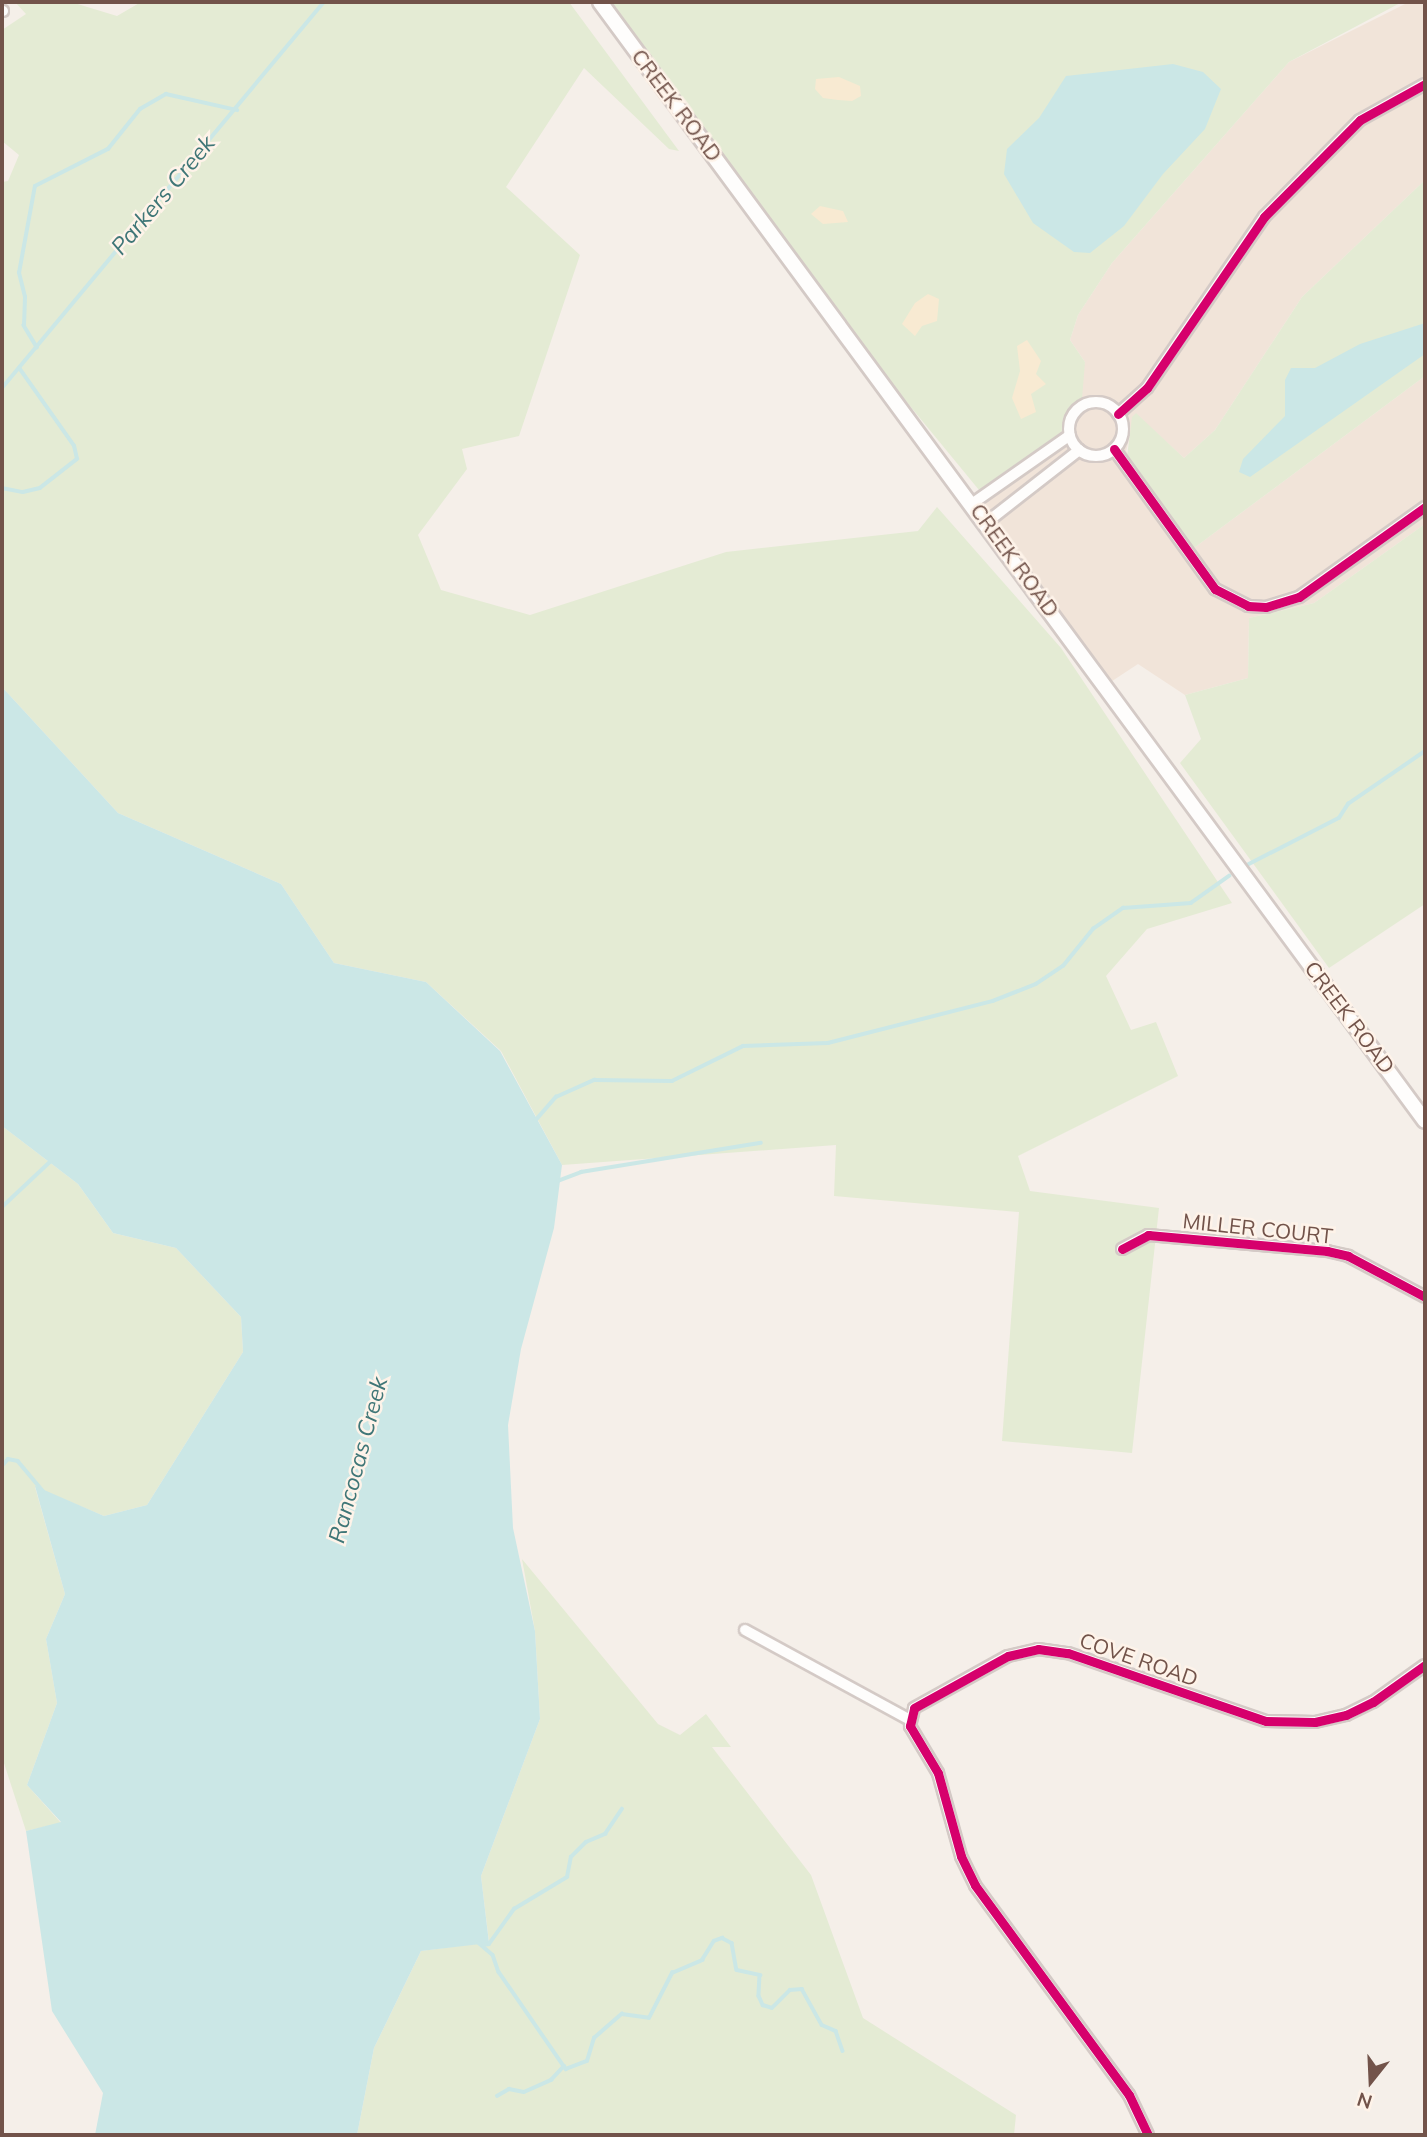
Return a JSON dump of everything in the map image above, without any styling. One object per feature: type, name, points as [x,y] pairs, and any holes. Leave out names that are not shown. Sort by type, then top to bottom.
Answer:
[{"type":"main road","name":"CREEK ROAD","points":[[600,2],[973,503],[1425,1121]]},
{"type":"street","points":[[1118,414],[1147,388],[1264,217],[1360,120],[1425,84]]},
{"type":"street","points":[[1102,403],[1118,414],[1122,435],[1114,449],[1098,456],[1079,450],[1070,435],[1072,417],[1084,405],[1102,403]]},
{"type":"street","points":[[973,503],[1070,435]]},
{"type":"street","points":[[1114,449],[1215,589],[1248,606],[1266,607],[1300,597],[1425,507]]},
{"type":"street","points":[[987,522],[1079,450]]},
{"type":"street","name":"MILLER COURT","points":[[1122,1250],[1148,1235],[1327,1251],[1348,1256],[1425,1297]]},
{"type":"street","points":[[745,1630],[908,1719],[937,1773],[961,1856],[975,1885],[1129,2095],[1148,2135]]},
{"type":"street","name":"COVE ROAD","points":[[908,1719],[922,1702],[1008,1656],[1038,1648],[1068,1653],[1266,1721],[1315,1722],[1346,1715],[1373,1702],[1425,1665]]},
{"type":"shaded area","points":[[1409,2],[1425,2],[1425,180],[1302,297],[1215,430],[1184,458],[1136,414],[1126,451],[1194,548],[1425,376],[1425,524],[1314,603],[1249,618],[1248,678],[1185,695],[1138,664],[1106,685],[970,498],[1061,432],[1085,362],[1070,340],[1078,315],[1112,263],[1289,62]]},
{"type":"green space","points":[[15,2],[71,2],[117,16],[141,2],[569,2],[679,151],[669,149],[584,68],[506,187],[580,255],[519,436],[462,449],[467,469],[418,535],[441,590],[530,615],[726,552],[918,531],[937,507],[1061,648],[1232,903],[1147,929],[1106,976],[1131,1030],[1156,1022],[1178,1076],[1018,1156],[1030,1191],[1159,1208],[1132,1453],[1002,1441],[1019,1212],[834,1196],[836,1145],[562,1165],[501,1051],[426,982],[334,963],[281,884],[118,813],[2,687],[2,182],[8,181],[19,155],[2,141],[2,30],[26,14]]},
{"type":"green space","points":[[607,2],[1402,2],[1289,62],[1112,263],[1078,315],[1070,340],[1085,362],[1082,399],[1071,409],[1061,433],[979,490],[813,288]]},
{"type":"green space","points":[[1425,180],[1425,376],[1194,548],[1127,457],[1132,417],[1136,413],[1184,458],[1215,430],[1302,297]]},
{"type":"green space","points":[[1425,524],[1425,904],[1329,968],[1180,763],[1201,739],[1185,695],[1248,678],[1249,618],[1314,603]]},
{"type":"green space","points":[[2,1126],[78,1184],[113,1233],[176,1248],[241,1317],[243,1352],[147,1505],[104,1516],[35,1487],[65,1594],[46,1639],[57,1703],[27,1785],[61,1823],[26,1831],[2,1757]]},
{"type":"green space","points":[[522,1559],[658,1724],[680,1735],[706,1714],[731,1747],[712,1747],[811,1875],[863,2018],[1016,2115],[1014,2135],[357,2135],[374,2048],[421,1951],[489,1942],[481,1876],[540,1719],[535,1631]]},
{"type":"sand","points":[[839,77],[860,86],[861,96],[852,101],[823,98],[815,89],[816,79]]},
{"type":"sand","points":[[820,206],[843,211],[848,222],[823,224],[811,214]]},
{"type":"sand","points":[[928,294],[939,299],[937,321],[922,326],[915,336],[902,324],[915,303]]},
{"type":"sand","points":[[1027,340],[1041,361],[1036,374],[1046,384],[1031,394],[1036,412],[1021,419],[1012,398],[1020,371],[1017,346]]},
{"type":"water","points":[[1173,64],[1203,72],[1221,89],[1205,129],[1163,174],[1124,226],[1090,253],[1074,252],[1033,223],[1004,174],[1007,149],[1039,118],[1066,76]]},
{"type":"water","points":[[1425,323],[1425,354],[1250,477],[1239,472],[1243,459],[1285,416],[1285,380],[1291,368],[1315,368],[1360,344]]},
{"type":"water","name":"Rancocas Creek","points":[[2,687],[118,813],[281,884],[334,963],[426,982],[500,1051],[562,1165],[554,1228],[521,1349],[508,1425],[513,1528],[535,1631],[540,1719],[481,1876],[489,1943],[421,1951],[374,2048],[357,2135],[95,2135],[103,2093],[52,2011],[26,1831],[61,1822],[27,1785],[57,1703],[46,1639],[65,1594],[35,1486],[104,1516],[147,1505],[243,1352],[241,1317],[176,1248],[113,1233],[78,1184],[2,1126]]},
{"type":"waterway","name":"Parkers Creek","points":[[2,388],[324,2]]},
{"type":"waterway","points":[[37,348],[24,326],[25,297],[19,273],[35,186],[108,149],[140,109],[166,94],[237,110]]},
{"type":"waterway","points":[[2,488],[23,492],[40,488],[77,459],[74,446],[19,368]]},
{"type":"waterway","points":[[1247,865],[1339,818],[1348,804],[1425,751]]},
{"type":"waterway","points":[[535,1121],[556,1097],[594,1080],[672,1081],[743,1046],[828,1043],[993,1001],[1036,984],[1063,966],[1093,929],[1123,908],[1191,903],[1229,876]]},
{"type":"waterway","points":[[558,1181],[581,1172],[761,1143]]},
{"type":"waterway","points":[[2,1207],[51,1161]]},
{"type":"waterway","points":[[2,1466],[8,1459],[18,1461],[43,1491]]},
{"type":"waterway","points":[[482,1945],[489,1944],[514,1909],[567,1877],[571,1857],[586,1842],[605,1834],[622,1809]]},
{"type":"waterway","points":[[479,1943],[493,1955],[499,1972],[566,2069],[587,2061],[594,2038],[622,2014],[649,2018],[672,1973],[702,1960],[714,1941],[722,1938],[732,1943],[737,1970],[760,1975],[759,1996],[763,2005],[772,2008],[790,1990],[802,1989],[822,2025],[836,2031],[843,2051]]},
{"type":"waterway","points":[[497,2096],[509,2089],[524,2092],[551,2080],[564,2066]]},
{"type":"cycle path","points":[[1118,414],[1147,388],[1264,217],[1360,120],[1425,84]]},
{"type":"cycle path","points":[[1114,449],[1215,589],[1248,606],[1266,607],[1299,597],[1425,507]]},
{"type":"cycle path","points":[[1122,1249],[1148,1235],[1327,1251],[1348,1256],[1425,1297]]},
{"type":"cycle path","points":[[1148,2135],[1129,2095],[975,1885],[961,1856],[938,1773],[910,1726],[914,1708],[1008,1656],[1038,1649],[1068,1653],[1266,1721],[1315,1722],[1346,1715],[1373,1702],[1425,1665]]}]
